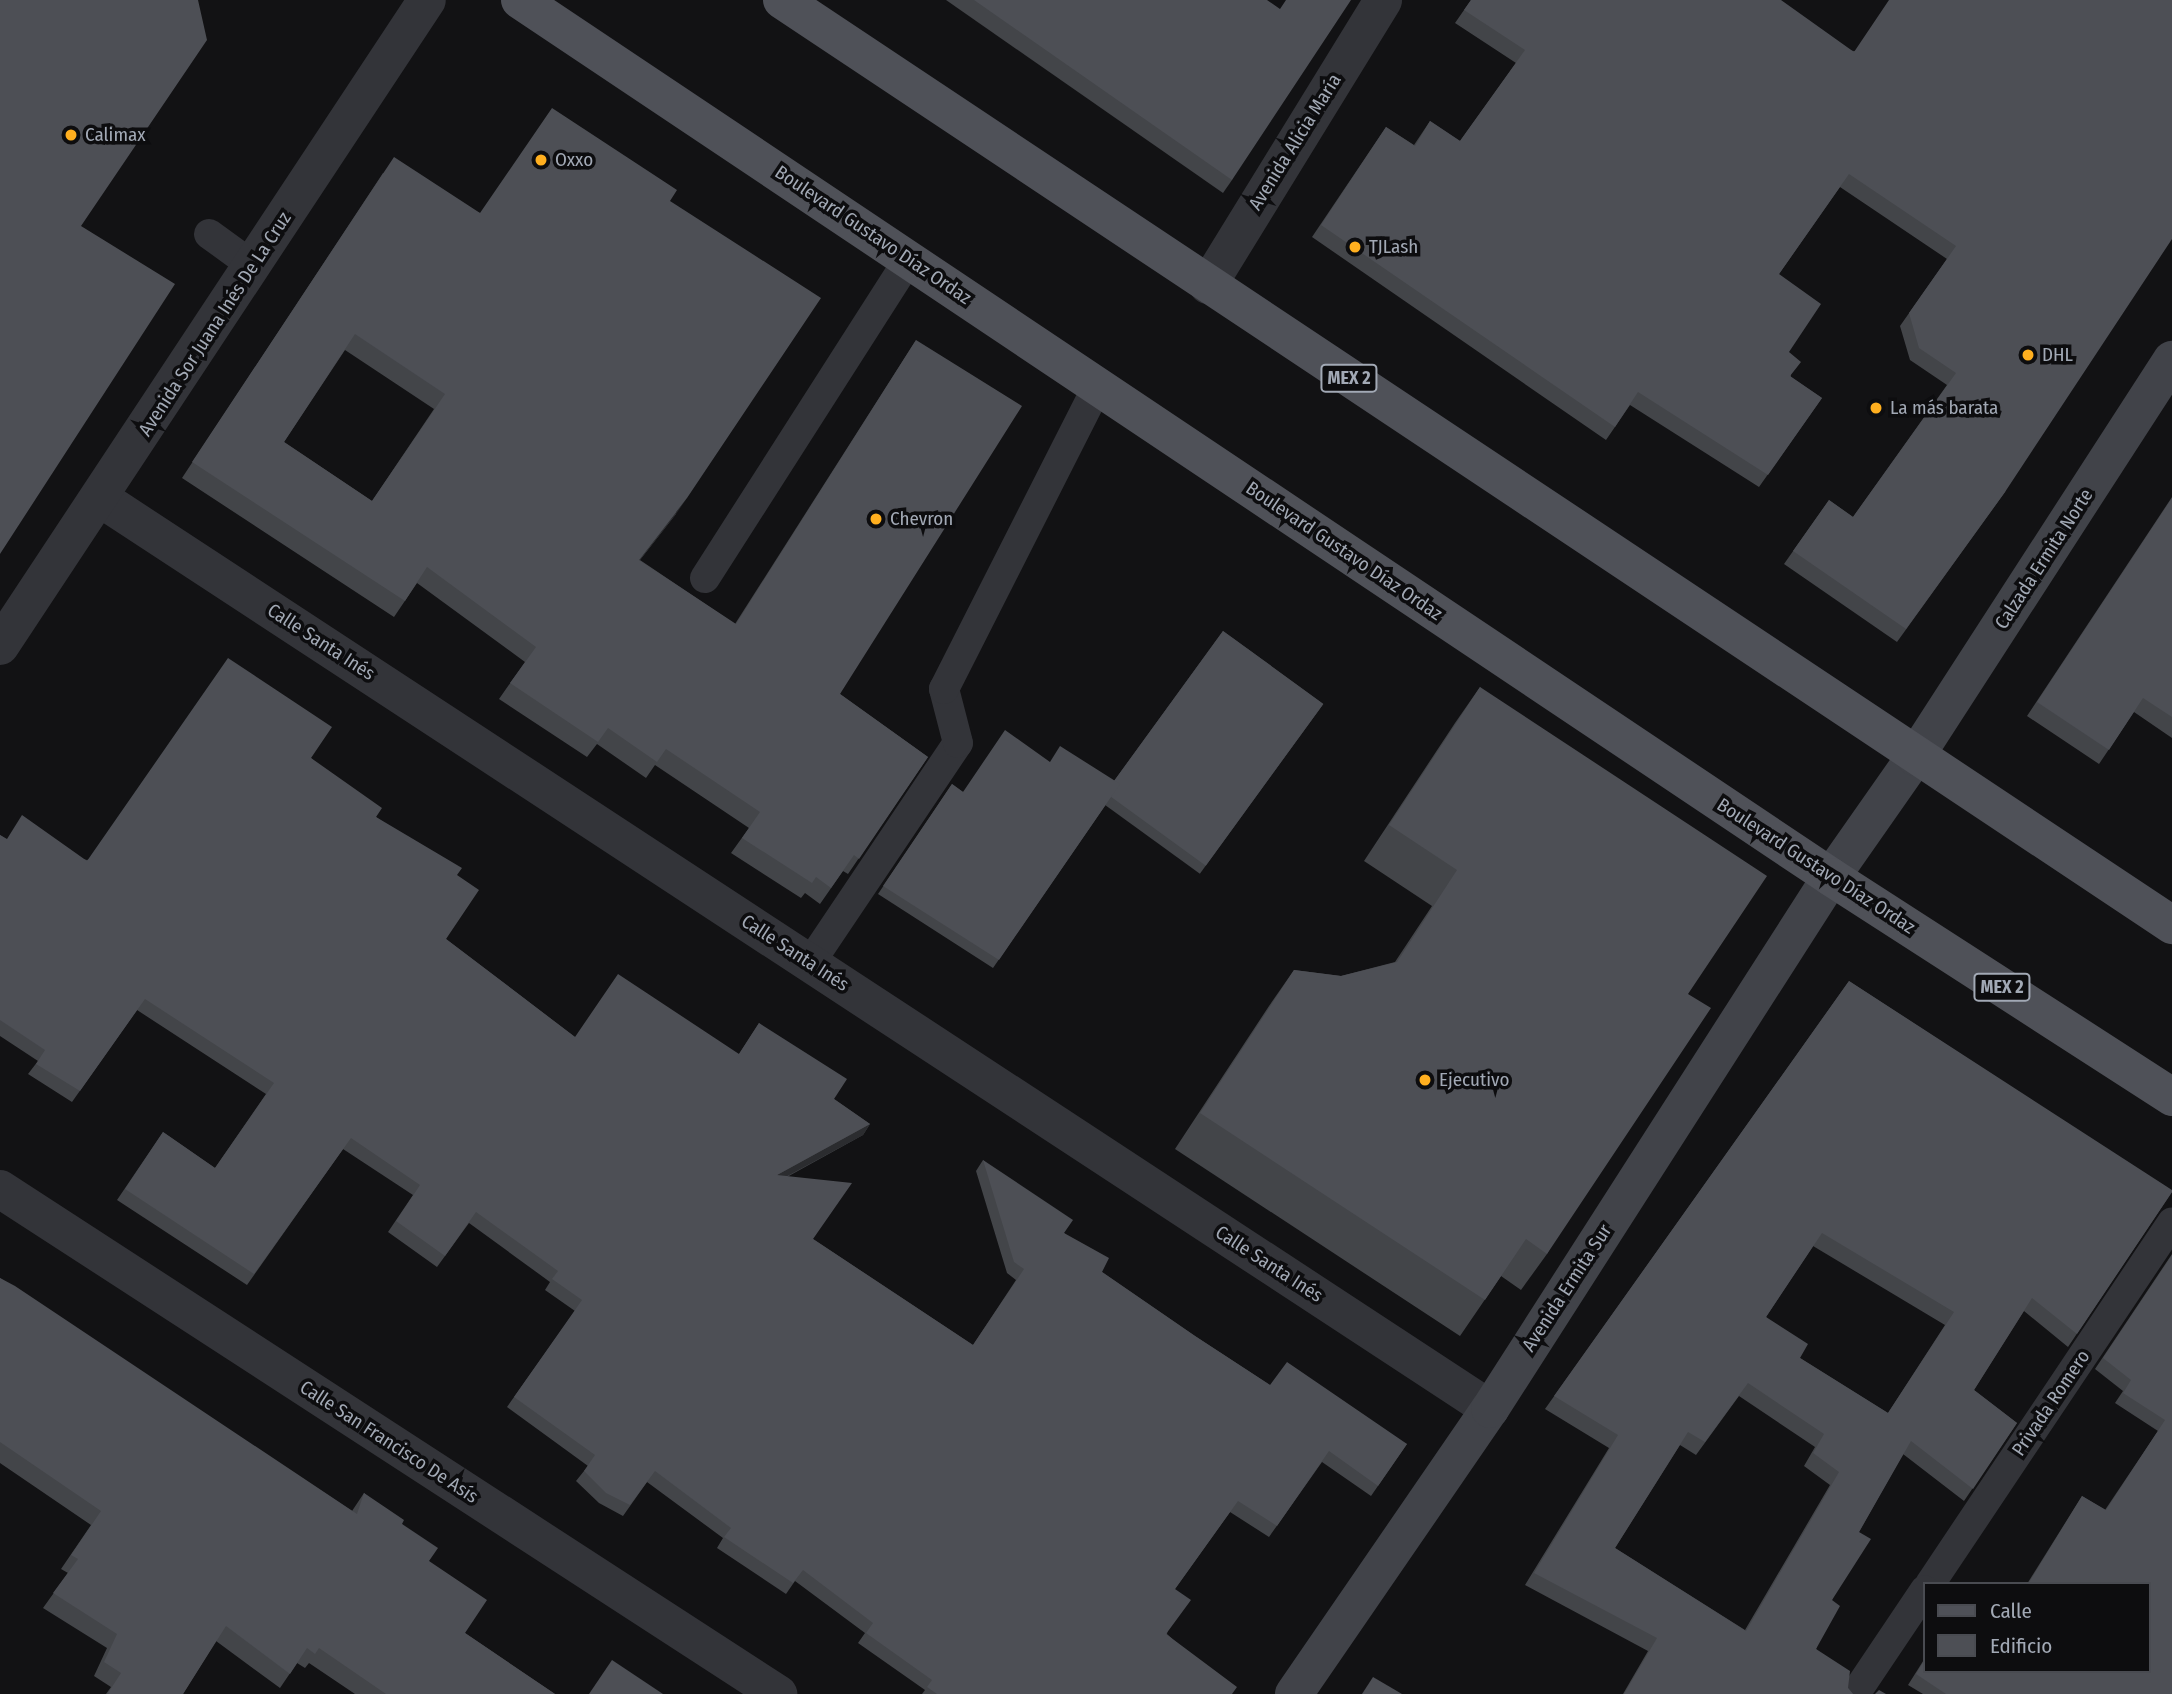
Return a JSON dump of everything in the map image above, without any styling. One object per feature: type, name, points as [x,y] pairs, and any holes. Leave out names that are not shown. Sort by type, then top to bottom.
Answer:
[{"type":"main road","name":"Boulevard Gustavo Díaz Ordaz","points":[[520,0],[1831,877],[2172,1097]]},
{"type":"main road","name":"MEX 2","points":[[782,0],[1915,757],[2172,925]]},
{"type":"main road","name":"Calzada Ermita Norte","points":[[1831,877],[1915,757],[2172,360]]},
{"type":"main road","name":"Avenida Ermita Sur","points":[[1294,1694],[1490,1409],[1831,877]]},
{"type":"street","name":"Avenida Sor Juana Inés De La Cruz","points":[[0,646],[427,0]]},
{"type":"street","name":"Avenida Alicia María","points":[[1208,285],[1383,0]]},
{"type":"street","name":"Calle Santa Inés","points":[[100,498],[1490,1409]]},
{"type":"street","name":"Calle San Francisco De Asís","points":[[0,1189],[778,1694]]},
{"type":"lane","points":[[209,234],[253,266]]},
{"type":"lane","points":[[705,578],[909,259]]},
{"type":"lane","points":[[810,963],[958,743],[944,689],[1098,386]]},
{"type":"lane","name":"Privada Romero","points":[[1931,1582],[2172,1223]]},
{"type":"lane","points":[[1855,1694],[1924,1591]]},
{"type":"building","points":[[0,0],[198,0],[207,40],[81,226],[175,284],[0,554]]},
{"type":"building","points":[[974,0],[1267,0],[1280,9],[1286,0],[1351,0],[1232,180]]},
{"type":"building","points":[[1471,0],[1781,0],[1854,52],[1889,0],[2172,0],[2172,239],[2005,492],[1906,629],[1793,551],[1829,500],[1853,517],[1956,373],[1919,348],[1909,313],[1956,246],[1849,174],[1779,274],[1821,304],[1789,352],[1801,362],[1790,376],[1822,398],[1768,475],[1638,392],[1615,427],[1321,225],[1386,127],[1415,146],[1430,121],[1460,141],[1525,50],[1464,10]]},
{"type":"building","points":[[552,108],[677,190],[670,201],[821,298],[687,498],[639,560],[736,624],[916,340],[1022,406],[840,694],[928,757],[859,859],[854,855],[831,888],[816,877],[812,883],[742,838],[760,812],[666,749],[657,762],[608,728],[598,742],[510,683],[536,647],[427,567],[405,601],[192,462],[394,157],[480,213]],"holes":[[[355,334],[445,394],[372,501],[284,442]]]},
{"type":"building","points":[[2172,498],[2172,717],[2143,698],[2109,750],[2037,702]]},
{"type":"building","points":[[1223,631],[1323,704],[1206,866],[1105,793]]},
{"type":"building","points":[[228,658],[332,727],[311,758],[382,808],[376,817],[462,868],[457,875],[479,890],[446,939],[575,1037],[618,974],[739,1054],[759,1023],[847,1079],[834,1099],[870,1124],[777,1175],[852,1183],[813,1239],[973,1345],[1024,1269],[1014,1262],[983,1160],[1073,1220],[1064,1233],[1109,1258],[1102,1272],[1195,1336],[1270,1385],[1287,1362],[1407,1444],[1378,1486],[1329,1451],[1277,1526],[1238,1501],[1175,1589],[1191,1600],[1166,1634],[1237,1687],[1232,1694],[937,1694],[927,1687],[932,1680],[866,1633],[873,1623],[803,1570],[793,1583],[724,1537],[731,1528],[655,1471],[630,1505],[606,1493],[584,1471],[595,1455],[514,1397],[582,1300],[552,1279],[558,1271],[476,1212],[445,1256],[396,1221],[420,1185],[351,1138],[254,1274],[125,1189],[163,1132],[215,1168],[274,1083],[145,999],[80,1091],[36,1064],[45,1050],[0,1020],[0,835],[7,839],[22,815],[87,861]]},
{"type":"building","name":"Ejecutivo","points":[[1480,687],[1767,876],[1688,994],[1711,1008],[1547,1254],[1526,1239],[1485,1300],[1200,1113],[1294,970],[1341,976],[1397,962],[1457,870],[1389,825]]},
{"type":"building","points":[[1005,730],[1050,762],[1060,746],[1120,784],[999,960],[883,886],[952,784],[963,792]]},
{"type":"building","points":[[1849,981],[2172,1190],[2077,1334],[2032,1298],[1974,1390],[2017,1423],[1973,1489],[1911,1441],[1859,1532],[1871,1539],[1832,1600],[1840,1606],[1816,1649],[1850,1671],[1848,1688],[1853,1694],[1624,1694],[1657,1638],[1534,1573],[1618,1435],[1554,1396]],"holes":[[[1822,1233],[1954,1312],[1888,1413],[1800,1358],[1808,1344],[1766,1317]],[[1748,1383],[1824,1434],[1813,1453],[1839,1472],[1746,1631],[1615,1548],[1688,1432],[1705,1442]]]},
{"type":"building","points":[[2172,1255],[2172,1694],[1946,1694],[1916,1674],[1924,1661],[1924,1673],[2151,1673],[2151,1582],[2029,1582],[2082,1496],[2106,1510],[2165,1420],[2123,1393],[2131,1380],[2103,1358]]},
{"type":"building","points":[[0,1278],[357,1514],[364,1493],[404,1520],[402,1524],[438,1548],[429,1561],[487,1600],[465,1633],[555,1694],[386,1694],[319,1648],[315,1654],[307,1648],[290,1674],[226,1626],[183,1694],[108,1693],[121,1673],[104,1662],[117,1634],[53,1593],[78,1559],[71,1555],[101,1511],[0,1442]]},
{"type":"building","points":[[612,1660],[663,1694],[589,1694]]},
{"type":"building","points":[[1373,1677],[1402,1694],[1362,1694]]},
{"type":"place","name":"Calimax","points":[[71,135]]},
{"type":"place","name":"Oxxo","points":[[541,160]]},
{"type":"place","name":"TJLash","points":[[1355,247]]},
{"type":"place","name":"DHL","points":[[2028,355]]},
{"type":"place","name":"La más barata","points":[[1876,408]]},
{"type":"place","name":"Chevron","points":[[876,519]]},
{"type":"place","name":"Ejecutivo","points":[[1425,1080]]}]
